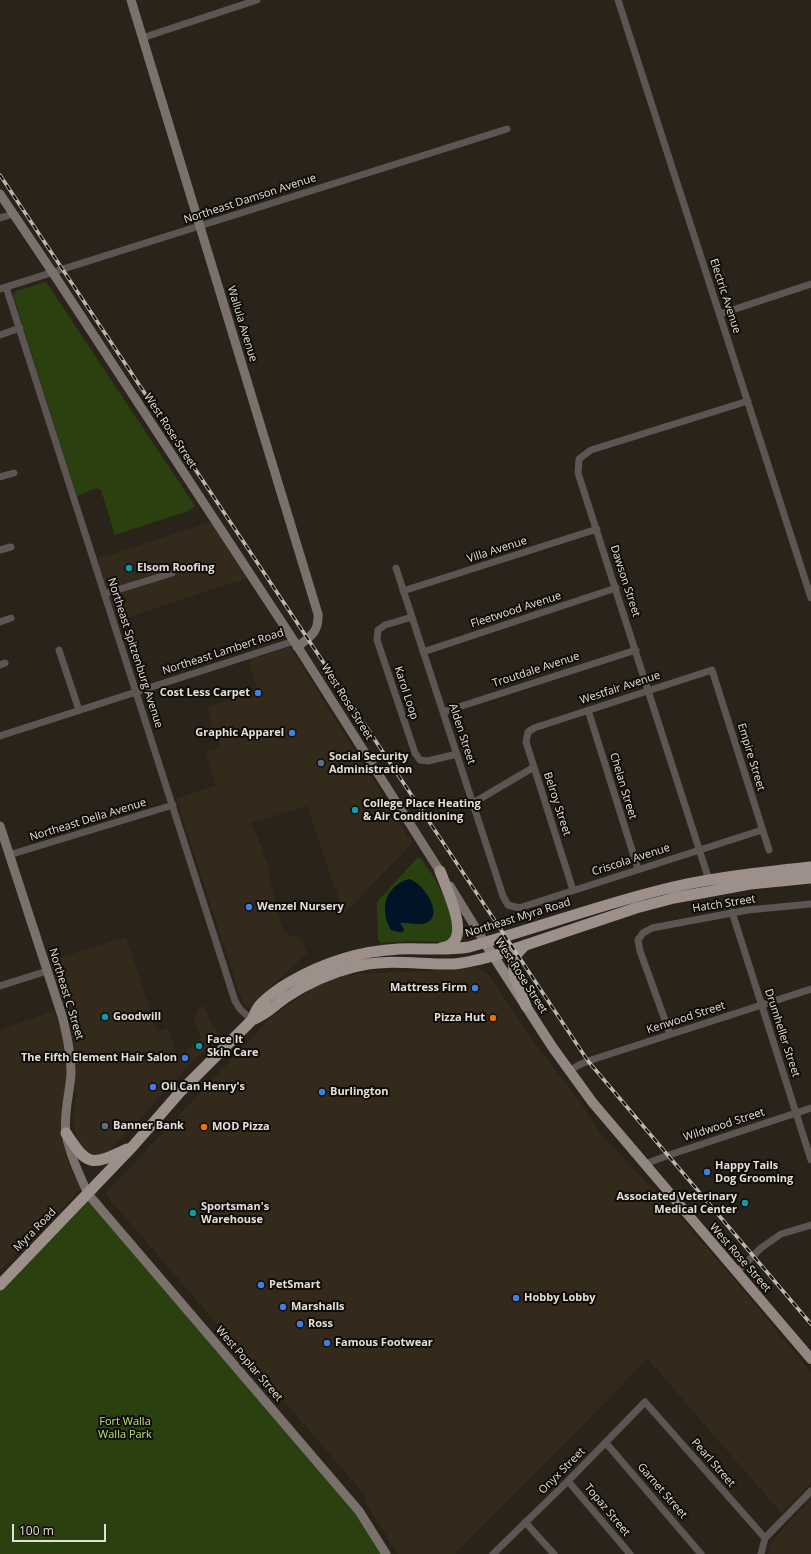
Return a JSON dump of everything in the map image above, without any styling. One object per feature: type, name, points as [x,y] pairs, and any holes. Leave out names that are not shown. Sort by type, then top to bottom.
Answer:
[{"type":"highway","name":"Northeast Myra Road","points":[[252,1020],[257,1008],[279,988],[304,974],[329,963],[355,955],[400,949],[431,950],[469,947],[591,909],[672,888],[709,880],[811,867]]},
{"type":"highway","points":[[431,950],[449,947],[454,942],[457,935],[457,924],[453,903],[440,871]]},
{"type":"highway","name":"Northeast Myra Road","points":[[88,1194],[133,1146],[181,1090],[252,1020],[264,1015],[284,998],[308,984],[332,973],[356,966],[378,963],[456,964],[493,956],[636,908],[674,898],[750,884],[811,878]]},
{"type":"highway","points":[[525,945],[517,954],[514,961],[515,973],[526,1006]]},
{"type":"highway","points":[[66,1133],[78,1152],[84,1158],[95,1161],[105,1160],[133,1146]]},
{"type":"highway","name":"Myra Road","points":[[0,1285],[88,1194]]},
{"type":"main road","name":"Wallula Avenue","points":[[131,0],[318,614],[316,632],[296,644]]},
{"type":"main road","name":"West Rose Street","points":[[0,194],[296,644],[493,956],[569,1071],[592,1102],[811,1359]]},
{"type":"main road","name":"Northeast C Street","points":[[0,826],[62,1016],[69,1045],[71,1073],[67,1103],[66,1133],[74,1163],[88,1194]]},
{"type":"main road","name":"West Poplar Street","points":[[88,1194],[359,1511],[386,1554]]},
{"type":"street","points":[[142,38],[257,0]]},
{"type":"street","name":"Electric Avenue","points":[[618,0],[811,598]]},
{"type":"street","name":"Northeast Damson Avenue","points":[[3,288],[507,129]]},
{"type":"street","points":[[0,218],[13,214]]},
{"type":"street","points":[[720,314],[811,284]]},
{"type":"street","name":"Northeast Spitzenburg Avenue","points":[[3,288],[20,328],[235,1001],[240,1009],[252,1020]]},
{"type":"street","points":[[0,335],[20,328]]},
{"type":"street","name":"Dawson Street","points":[[709,880],[578,473],[579,459],[591,450],[748,401]]},
{"type":"street","points":[[0,477],[14,473]]},
{"type":"street","name":"Villa Avenue","points":[[404,591],[597,529]]},
{"type":"street","points":[[0,550],[11,547]]},
{"type":"street","name":"Alden Street","points":[[396,568],[503,896],[508,905]]},
{"type":"street","points":[[104,594],[172,573]]},
{"type":"street","name":"Fleetwood Avenue","points":[[423,652],[616,588]]},
{"type":"street","name":"Karol Loop","points":[[412,617],[385,625],[378,630],[377,640],[415,753],[420,760],[428,761],[457,754]]},
{"type":"street","points":[[0,622],[11,618]]},
{"type":"street","name":"Northeast Lambert Road","points":[[0,736],[135,691],[296,644]]},
{"type":"street","points":[[59,650],[79,710]]},
{"type":"street","name":"Troutdale Avenue","points":[[443,712],[636,650]]},
{"type":"street","name":"Westfair Avenue","points":[[534,728],[712,670]]},
{"type":"street","name":"Empire Street","points":[[712,670],[769,850]]},
{"type":"street","name":"Chelan Street","points":[[588,710],[638,869]]},
{"type":"street","name":"Belroy Street","points":[[534,728],[528,732],[526,742],[573,890]]},
{"type":"street","points":[[473,804],[534,767]]},
{"type":"street","name":"Northeast Della Avenue","points":[[9,855],[172,805]]},
{"type":"street","name":"Criscola Avenue","points":[[508,905],[519,908],[762,830]]},
{"type":"street","name":"Hatch Street","points":[[670,1034],[640,951],[638,940],[643,933],[652,928],[732,912],[811,904]]},
{"type":"street","name":"Drumheller Street","points":[[732,912],[811,1160]]},
{"type":"street","points":[[0,986],[47,971]]},
{"type":"street","name":"Kenwood Street","points":[[569,1071],[579,1065],[670,1034],[811,989]]},
{"type":"street","name":"Wildwood Street","points":[[645,1164],[669,1154],[811,1108]]},
{"type":"street","points":[[736,1272],[761,1248],[781,1234],[811,1225]]},
{"type":"street","name":"Onyx Street","points":[[494,1554],[606,1443],[645,1402]]},
{"type":"street","name":"Pearl Street","points":[[645,1402],[765,1538]]},
{"type":"street","name":"Garnet Street","points":[[606,1443],[701,1554]]},
{"type":"street","name":"Topaz Street","points":[[568,1481],[630,1554]]},
{"type":"street","points":[[761,1554],[765,1538],[811,1491]]},
{"type":"street","points":[[525,1522],[554,1554]]},
{"type":"shaded area","points":[[211,522],[248,578],[117,621],[97,559]]},
{"type":"shaded area","points":[[290,647],[412,843],[344,914],[307,806],[251,823],[263,849],[261,851],[267,863],[276,907],[282,927],[287,934],[298,937],[302,940],[307,953],[248,1008],[240,995],[176,799],[216,785],[206,752],[220,748],[207,707],[258,691],[248,658],[258,655],[259,657]]},
{"type":"shaded area","points":[[126,937],[157,1032],[168,1028],[178,1058],[201,1037],[194,1020],[199,1008],[204,1006],[213,1027],[220,1034],[109,1151],[102,1155],[93,1157],[83,1151],[77,1140],[73,1114],[77,1094],[75,1095],[76,1057],[68,1019],[49,961]]},
{"type":"shaded area","points":[[478,968],[488,974],[531,1038],[585,1109],[603,1137],[679,1216],[811,1372],[811,1483],[781,1513],[648,1359],[455,1554],[398,1554],[367,1506],[365,1495],[105,1194],[271,1017],[316,986],[346,975]]},
{"type":"shaded area","points":[[54,1011],[61,1031],[65,1050],[66,1078],[62,1113],[62,1133],[66,1156],[71,1170],[81,1189],[0,1270],[0,1030]]},
{"type":"shaded area","points":[[811,1499],[811,1554],[768,1554],[771,1543]]},
{"type":"green space","points":[[46,282],[195,506],[188,511],[115,535],[101,490],[96,488],[77,496],[13,295],[16,291]]},
{"type":"green space","points":[[418,857],[427,867],[438,884],[446,901],[451,914],[453,933],[445,942],[412,941],[381,943],[378,939],[377,902]]},
{"type":"green space","name":"Fort Walla Walla Park","points":[[88,1194],[359,1511],[386,1554],[0,1554],[0,1284]]},
{"type":"water","points":[[409,879],[420,886],[430,899],[434,913],[432,919],[426,923],[420,924],[400,923],[404,929],[403,932],[391,930],[385,914],[386,899],[394,887]]},
{"type":"railway","points":[[0,175],[588,1061],[811,1324]]},
{"type":"place","name":"Elsom Roofing","points":[[129,568]]},
{"type":"place","name":"Cost Less Carpet","points":[[258,693]]},
{"type":"place","name":"Graphic Apparel","points":[[292,733]]},
{"type":"place","name":"Social Security Administration","points":[[321,763]]},
{"type":"place","name":"College Place Heating & Air Conditioning","points":[[355,810]]},
{"type":"place","name":"Wenzel Nursery","points":[[249,907]]},
{"type":"place","name":"Mattress Firm","points":[[475,988]]},
{"type":"place","name":"Goodwill","points":[[105,1017]]},
{"type":"place","name":"Pizza Hut","points":[[493,1018]]},
{"type":"place","name":"Face It Skin Care","points":[[199,1046]]},
{"type":"place","name":"The Fifth Element Hair Salon","points":[[185,1058]]},
{"type":"place","name":"Oil Can Henry's","points":[[153,1087]]},
{"type":"place","name":"Burlington","points":[[322,1092]]},
{"type":"place","name":"Banner Bank","points":[[105,1126]]},
{"type":"place","name":"MOD Pizza","points":[[204,1127]]},
{"type":"place","name":"Happy Tails Dog Grooming","points":[[707,1172]]},
{"type":"place","name":"Associated Veterinary Medical Center","points":[[745,1203]]},
{"type":"place","name":"Sportsman's Warehouse","points":[[193,1213]]},
{"type":"place","name":"PetSmart","points":[[261,1285]]},
{"type":"place","name":"Hobby Lobby","points":[[516,1298]]},
{"type":"place","name":"Marshalls","points":[[283,1307]]},
{"type":"place","name":"Ross","points":[[300,1324]]},
{"type":"place","name":"Famous Footwear","points":[[327,1343]]}]
